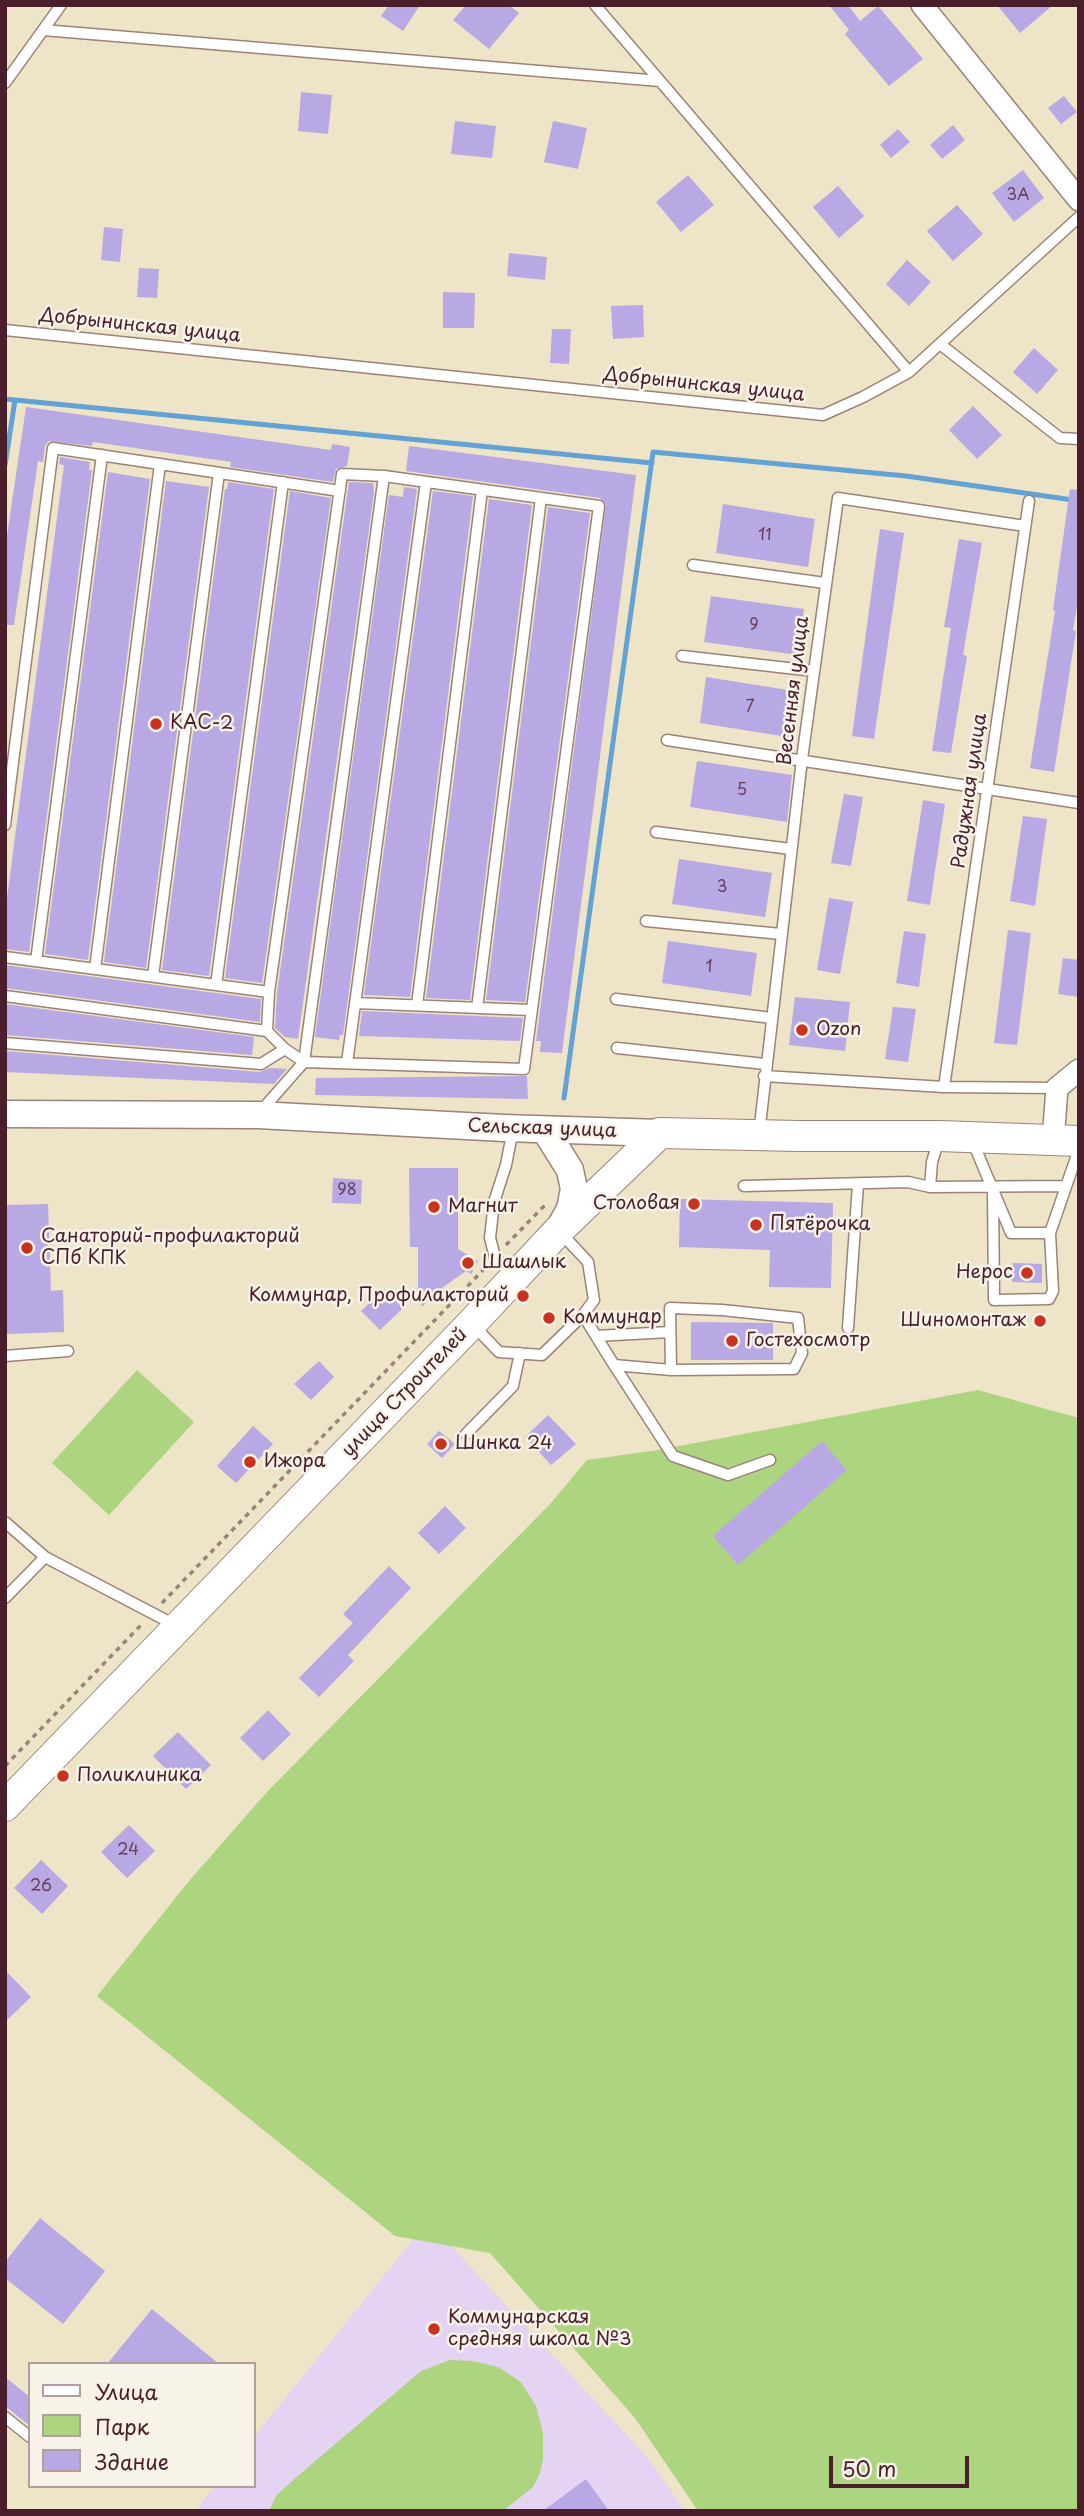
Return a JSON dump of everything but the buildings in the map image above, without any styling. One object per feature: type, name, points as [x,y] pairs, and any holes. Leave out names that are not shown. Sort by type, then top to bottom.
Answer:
[{"type":"main road","name":"Сельская улица","points":[[660,1133],[939,1136],[1073,1148]]},
{"type":"main road","name":"улица Строителей","points":[[5,1806],[472,1324],[505,1267],[559,1230],[660,1133]]},
{"type":"street","points":[[922,5],[1079,200]]},
{"type":"street","points":[[1073,1148],[1056,1088],[1079,1070]]},
{"type":"street","name":"Сельская улица","points":[[5,1114],[258,1115],[513,1129],[660,1133]]},
{"type":"street","points":[[545,1130],[570,1170],[574,1189],[570,1209],[559,1230]]},
{"type":"lane","points":[[5,83],[61,5]]},
{"type":"lane","points":[[595,5],[909,372]]},
{"type":"lane","points":[[43,30],[660,81]]},
{"type":"lane","name":"Добрынинская улица","points":[[5,330],[823,415],[909,372],[1079,217]]},
{"type":"lane","points":[[940,344],[1060,438],[1079,439]]},
{"type":"lane","points":[[5,825],[53,448],[340,491]]},
{"type":"lane","points":[[36,961],[102,456]]},
{"type":"lane","points":[[95,969],[160,464]]},
{"type":"lane","points":[[153,976],[219,473]]},
{"type":"lane","points":[[5,996],[267,1031],[285,1049],[304,1062],[524,1069],[599,506],[384,476],[342,474],[269,992],[267,1031]]},
{"type":"lane","points":[[258,1115],[304,1062],[384,476]]},
{"type":"lane","points":[[216,985],[283,482]]},
{"type":"lane","points":[[347,1063],[426,482]]},
{"type":"lane","points":[[417,1005],[482,490]]},
{"type":"lane","points":[[477,1008],[541,498]]},
{"type":"lane","name":"Весенняя улица","points":[[758,1135],[802,759],[838,498],[1025,526]]},
{"type":"lane","name":"Радужная улица","points":[[944,1087],[1029,501]]},
{"type":"lane","points":[[693,565],[825,583]]},
{"type":"lane","points":[[681,656],[814,671]]},
{"type":"lane","points":[[667,740],[1079,803]]},
{"type":"lane","points":[[656,832],[791,849]]},
{"type":"lane","points":[[646,921],[781,934]]},
{"type":"lane","points":[[5,957],[269,992]]},
{"type":"lane","points":[[616,999],[772,1018]]},
{"type":"lane","points":[[356,1003],[530,1010]]},
{"type":"lane","points":[[5,1043],[261,1064],[285,1049]]},
{"type":"lane","points":[[617,1048],[765,1064]]},
{"type":"lane","points":[[764,1076],[944,1087],[1056,1088]]},
{"type":"lane","points":[[505,1267],[490,1238],[494,1202],[506,1165],[513,1129]]},
{"type":"lane","points":[[930,1187],[932,1162],[939,1136]]},
{"type":"lane","points":[[971,1138],[1011,1233],[1050,1233]]},
{"type":"lane","points":[[992,1188],[994,1300],[1049,1299],[1054,1291],[1050,1233],[1066,1186],[1073,1148]]},
{"type":"lane","points":[[744,1186],[908,1182],[930,1187],[1066,1186]]},
{"type":"lane","points":[[848,1328],[858,1184]]},
{"type":"lane","points":[[472,1324],[499,1352],[542,1355],[583,1315],[594,1300],[588,1262],[559,1230]]},
{"type":"lane","points":[[614,1365],[671,1370],[794,1369],[802,1353],[798,1318],[670,1308],[671,1370]]},
{"type":"lane","points":[[583,1315],[673,1456],[728,1475],[770,1460]]},
{"type":"lane","points":[[596,1336],[670,1332]]},
{"type":"lane","points":[[5,1356],[68,1351]]},
{"type":"lane","points":[[466,1434],[513,1386],[520,1353]]},
{"type":"lane","points":[[5,1522],[45,1557],[179,1627]]},
{"type":"lane","points":[[5,1598],[45,1557]]},
{"type":"lane","points":[[5,2417],[28,2435]]},
{"type":"path","points":[[5,1766],[153,1613],[505,1267],[551,1198]]},
{"type":"shaded area","name":"Коммунарская средняя школа №3","points":[[428,2221],[649,2459],[685,2511],[195,2511],[213,2488],[256,2488],[256,2435]]},
{"type":"green space","points":[[137,1370],[194,1422],[109,1515],[52,1463]]},
{"type":"green space","points":[[978,1390],[1079,1418],[1079,2511],[698,2511],[635,2418],[490,2253],[395,2236],[97,1996],[189,1881],[266,1793],[551,1503],[587,1460],[658,1450]]},
{"type":"green space","points":[[450,2360],[473,2361],[498,2367],[521,2382],[536,2406],[543,2433],[543,2459],[533,2487],[503,2511],[269,2511],[276,2496],[293,2480],[421,2371]]},
{"type":"waterway","points":[[5,399],[652,463]]},
{"type":"waterway","points":[[5,465],[15,400]]},
{"type":"waterway","points":[[564,1098],[653,452],[906,476],[1073,500]]},
{"type":"place","name":"КАС-2","points":[[156,724]]},
{"type":"place","name":"Ozon","points":[[802,1030]]},
{"type":"place","name":"Столовая","points":[[694,1204]]},
{"type":"place","name":"Магнит","points":[[434,1207]]},
{"type":"place","name":"Пятёрочка","points":[[756,1225]]},
{"type":"place","name":"Санаторий-профилакторий СПб КПК","points":[[27,1248]]},
{"type":"place","name":"Шашлык","points":[[468,1263]]},
{"type":"place","name":"Нерос","points":[[1027,1273]]},
{"type":"place","name":"Коммунар, Профилакторий","points":[[523,1296]]},
{"type":"place","name":"Коммунар","points":[[549,1318]]},
{"type":"place","name":"Шиномонтаж","points":[[1040,1321]]},
{"type":"place","name":"Гостехосмотр","points":[[732,1341]]},
{"type":"place","name":"Шинка 24","points":[[441,1444]]},
{"type":"place","name":"Ижора","points":[[250,1462]]},
{"type":"place","name":"Поликлиника","points":[[63,1776]]},
{"type":"place","name":"Коммунарская средняя школа №3","points":[[434,2329]]}]
